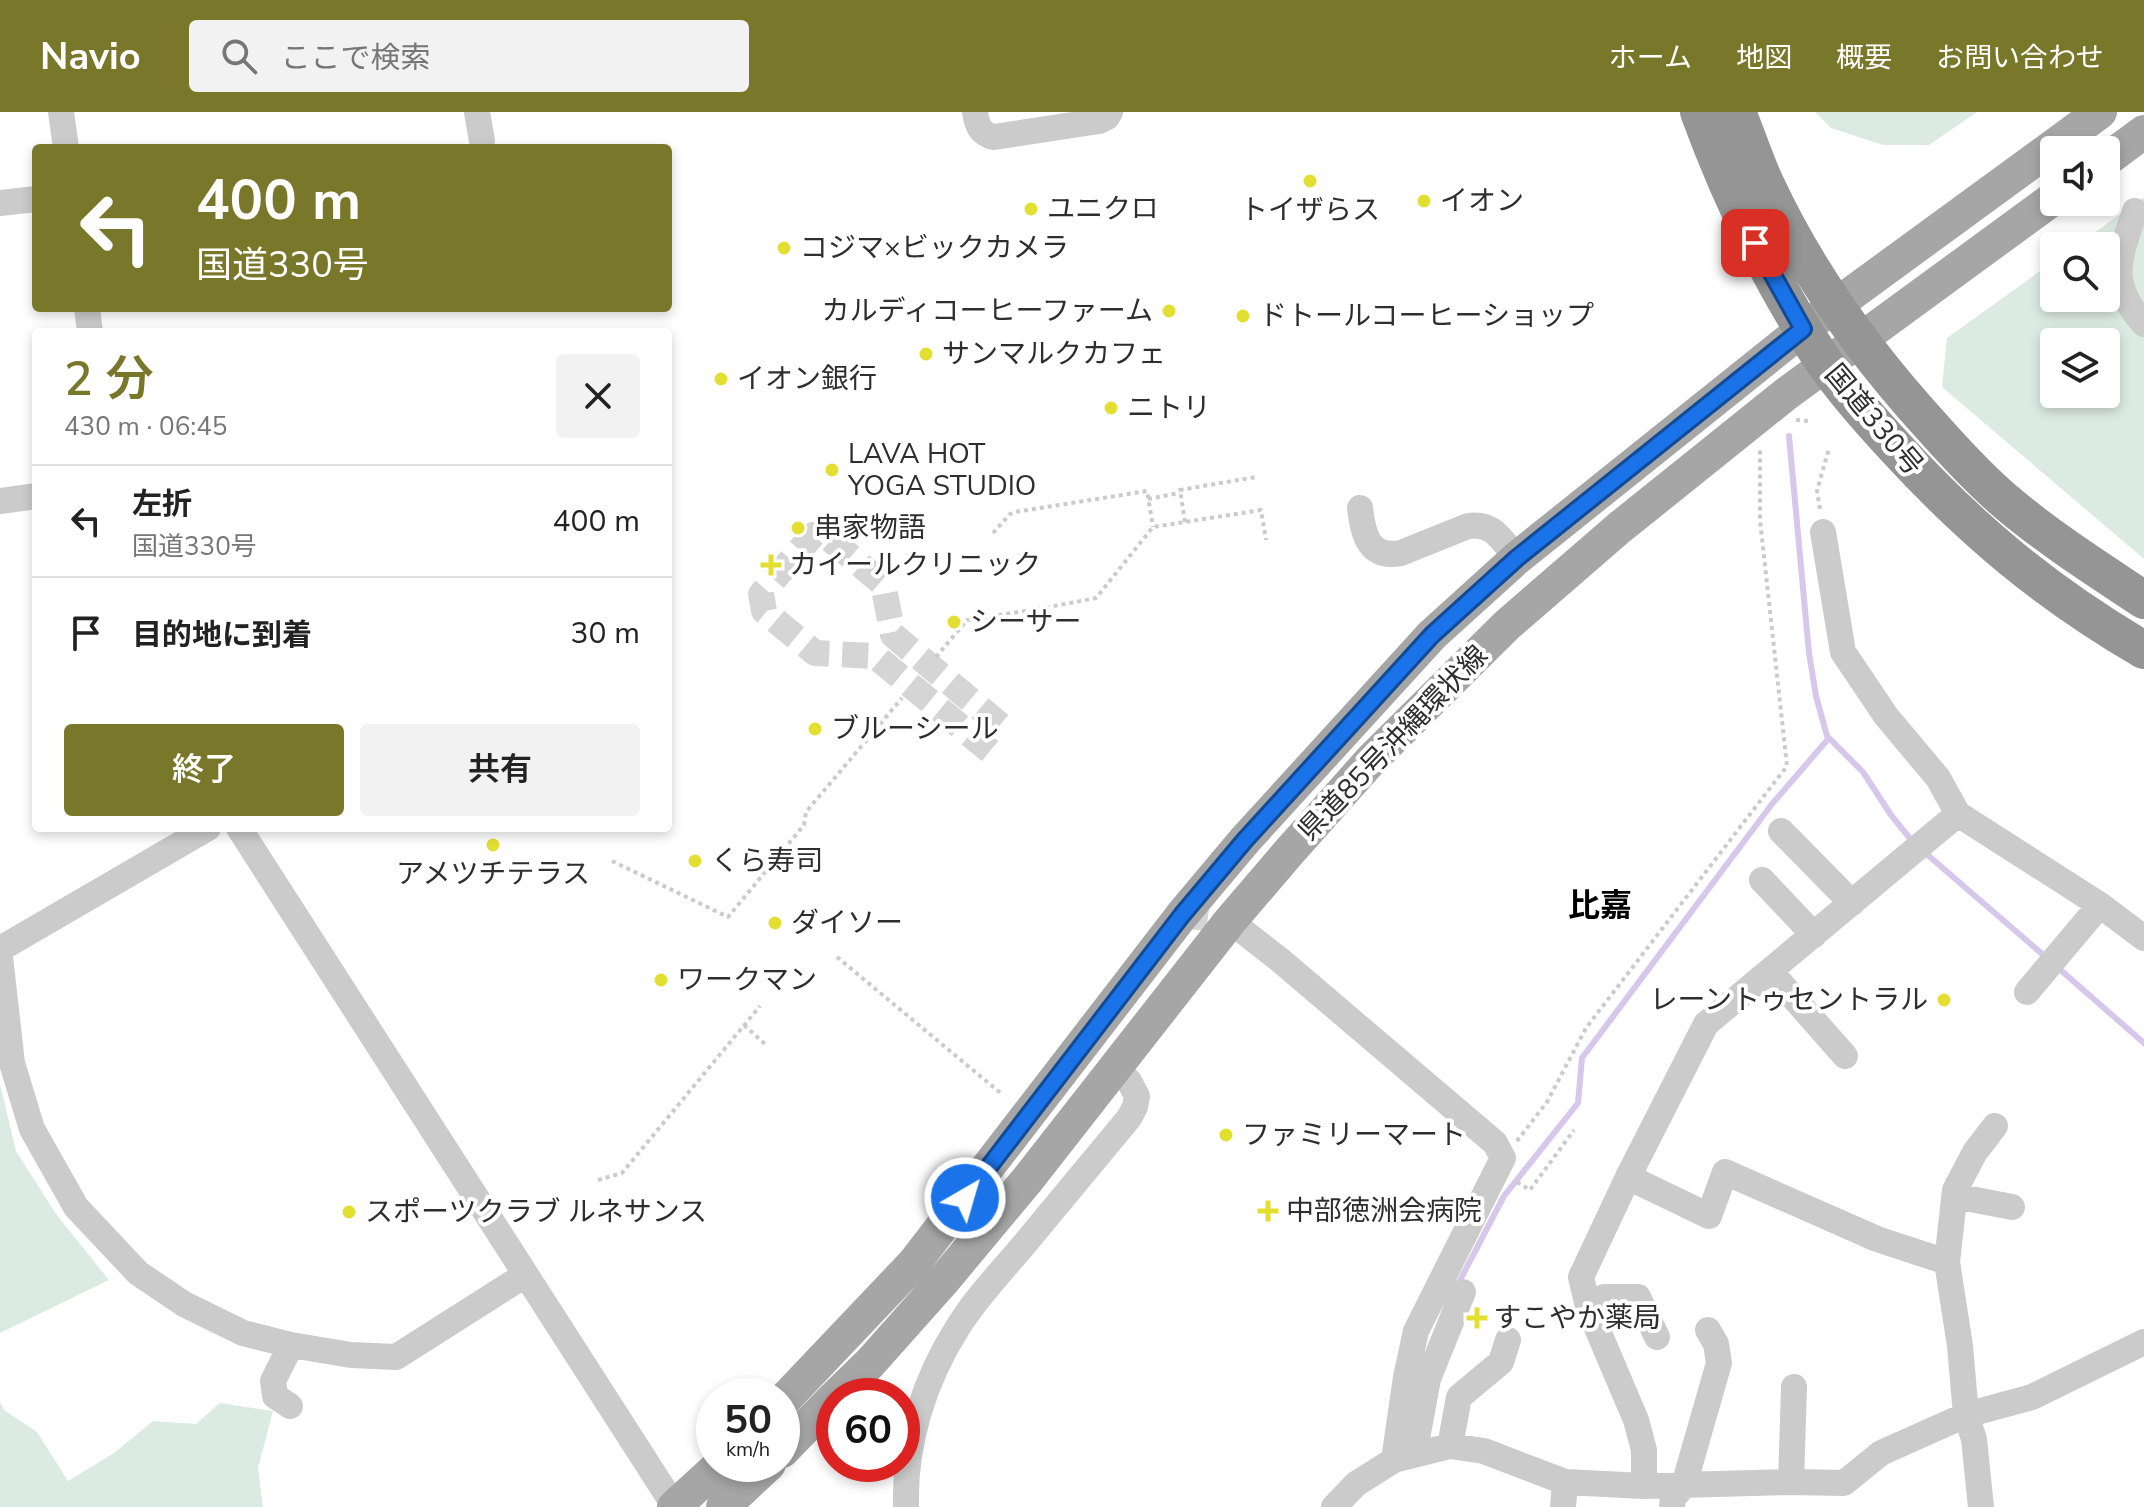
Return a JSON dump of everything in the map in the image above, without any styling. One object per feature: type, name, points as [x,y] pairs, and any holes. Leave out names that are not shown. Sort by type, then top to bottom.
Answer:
[{"type":"highway","name":"国道330号","points":[[1699,112],[1755,243],[1826,365],[1863,411],[1935,490],[1979,532],[2039,582],[2144,650]]},
{"type":"highway","name":"国道330号","points":[[1737,112],[1766,185],[1802,254],[1835,305],[1905,397],[1964,462],[2009,504],[2059,544],[2144,600]]},
{"type":"main road","name":"県道85号沖縄環状線","points":[[800,1383],[914,1263],[1182,915],[1245,840],[1432,635],[1517,558],[1803,329],[2100,112]]},
{"type":"main road","points":[[2120,150],[2144,132]]},
{"type":"main road","name":"県道85号沖縄環状線","points":[[855,1378],[952,1270],[1028,1179],[1230,921],[1289,852],[1372,759],[1507,625],[1619,528],[1786,394],[2040,208]]},
{"type":"main road","name":"県道85号沖縄環状線","points":[[800,1433],[816,1416]]},
{"type":"main road","points":[[675,1507],[702,1482]]},
{"type":"main road","points":[[723,1507],[750,1482]]},
{"type":"street","points":[[61,112],[65,144]]},
{"type":"street","points":[[477,112],[482,141]]},
{"type":"street","points":[[975,112],[979,129],[994,137],[1099,121],[1110,112]]},
{"type":"street","points":[[0,203],[32,199]]},
{"type":"street","points":[[2135,211],[2118,268],[2123,294],[2131,310],[2144,324]]},
{"type":"street","points":[[0,501],[32,497]]},
{"type":"street","points":[[1360,508],[1366,536],[1371,546],[1381,553],[1401,553],[1468,526],[1479,525],[1488,527],[1517,558]]},
{"type":"street","points":[[1823,532],[1843,652],[1886,716],[1938,778],[1958,814],[2100,905],[2144,938]]},
{"type":"street","points":[[1644,1486],[1644,1450],[1636,1420],[1588,1307],[1581,1277],[1706,1024],[1958,814]]},
{"type":"street","points":[[1781,831],[1852,903]]},
{"type":"street","points":[[0,949],[201,832]]},
{"type":"street","points":[[242,832],[675,1507]]},
{"type":"street","points":[[1762,880],[1814,935]]},
{"type":"street","points":[[2035,983],[2100,905]]},
{"type":"street","points":[[1230,921],[1495,1143],[1503,1158],[1416,1331],[1406,1377],[1404,1457]]},
{"type":"street","points":[[0,957],[12,1063],[32,1129],[76,1207],[138,1273],[184,1304],[243,1333],[291,1345],[351,1355],[396,1357],[525,1275]]},
{"type":"street","points":[[1770,971],[1845,1056]]},
{"type":"street","points":[[906,1507],[912,1437],[924,1395],[941,1354],[972,1307],[1135,1107],[1137,1096],[1129,1081],[1115,1069]]},
{"type":"street","points":[[1981,1507],[1974,1439],[1966,1415],[1960,1346],[1947,1262],[1955,1190],[1975,1152],[1995,1126]]},
{"type":"street","points":[[1628,1177],[1709,1216],[1725,1172],[1877,1239],[1947,1262]]},
{"type":"street","points":[[1955,1196],[2012,1207]]},
{"type":"street","points":[[1404,1457],[1428,1379],[1463,1292]]},
{"type":"street","points":[[1588,1307],[1604,1297],[1638,1297],[1657,1337]]},
{"type":"street","points":[[1678,1496],[1719,1363],[1716,1344],[1708,1330]]},
{"type":"street","points":[[1450,1446],[1459,1397],[1501,1362],[1508,1340]]},
{"type":"street","points":[[1334,1507],[1362,1496],[1404,1457],[1450,1446],[1484,1451],[1564,1495],[1644,1486],[1678,1496],[1791,1482],[1844,1495],[1881,1453],[1966,1415],[2032,1397],[2144,1342]]},
{"type":"street","points":[[290,1406],[275,1396],[273,1381],[291,1345]]},
{"type":"street","points":[[1791,1482],[1794,1387]]},
{"type":"path","points":[[1817,491],[1829,448]]},
{"type":"path","points":[[1148,499],[1180,493],[1180,490],[1256,477]]},
{"type":"path","points":[[1503,1158],[1547,1102],[1586,1028],[1787,766],[1758,479]]},
{"type":"path","points":[[993,533],[1015,512],[1147,491],[1153,527]]},
{"type":"path","points":[[1180,493],[1185,522]]},
{"type":"path","points":[[936,657],[967,620],[1096,598],[1153,527],[1261,510],[1266,540]]},
{"type":"path","points":[[612,861],[728,917],[804,825],[806,812],[902,698]]},
{"type":"path","points":[[837,957],[1003,1095]]},
{"type":"path","points":[[598,1180],[622,1173],[760,1006]]},
{"type":"path","points":[[744,1025],[765,1044]]},
{"type":"path","points":[[1527,1188],[1530,1190],[1574,1130]]},
{"type":"shaded area","points":[[1815,112],[1977,112],[1929,145],[1883,145],[1831,128]]},
{"type":"shaded area","points":[[2144,197],[2144,559],[1942,387],[1947,338],[2040,271],[2040,312],[2120,312],[2120,232],[2095,232]]},
{"type":"shaded area","points":[[0,1084],[16,1151],[56,1214],[109,1280],[0,1333]]},
{"type":"shaded area","points":[[0,1402],[4,1410],[37,1432],[68,1481],[114,1453],[153,1421],[196,1424],[220,1403],[273,1411],[258,1468],[263,1507],[0,1507]]},
{"type":"waterway","points":[[1789,436],[1809,653],[1827,736],[1863,772],[1912,841]]},
{"type":"waterway","points":[[1457,1286],[1504,1196],[1578,1103],[1582,1058],[1772,804],[1829,738]]},
{"type":"waterway","points":[[1923,851],[2048,959]]},
{"type":"waterway","points":[[2056,966],[2144,1043]]},
{"type":"tunnel","points":[[990,751],[875,656],[815,653],[764,611],[761,594],[813,535],[830,539],[883,584],[893,635],[1006,730]]},
{"type":"tunnel","points":[[1182,915],[1230,921]]},
{"type":"place","name":"トイザらス","points":[[1310,181]]},
{"type":"place","name":"イオン","points":[[1424,201]]},
{"type":"place","name":"ユニクロ","points":[[1031,209]]},
{"type":"place","name":"コジマ×ビックカメラ","points":[[784,248]]},
{"type":"place","name":"カルディコーヒーファーム","points":[[1169,311]]},
{"type":"place","name":"ドトールコーヒーショップ","points":[[1243,316]]},
{"type":"place","name":"サンマルクカフェ","points":[[926,354]]},
{"type":"place","name":"イオン銀行","points":[[721,379]]},
{"type":"place","name":"ニトリ","points":[[1111,408]]},
{"type":"place","name":"LAVA HOT YOGA STUDIO","points":[[832,470]]},
{"type":"place","name":"串家物語","points":[[798,528]]},
{"type":"place","name":"カイールクリニック","points":[[771,565]]},
{"type":"place","name":"シーサー","points":[[954,622]]},
{"type":"place","name":"ブルーシール","points":[[815,729]]},
{"type":"place","name":"アメツチテラス","points":[[493,845]]},
{"type":"place","name":"くら寿司","points":[[695,861]]},
{"type":"place","name":"ダイソー","points":[[775,923]]},
{"type":"place","name":"ワークマン","points":[[661,980]]},
{"type":"place","name":"レーントゥセントラル","points":[[1944,1000]]},
{"type":"place","name":"ファミリーマート","points":[[1226,1135]]},
{"type":"place","name":"中部徳洲会病院","points":[[1268,1211]]},
{"type":"place","name":"スポーツクラブ ルネサンス","points":[[349,1212]]},
{"type":"place","name":"すこやか薬局","points":[[1477,1318]]},
{"type":"district","name":"比嘉","points":[[1600,905]]},
{"type":"route","points":[[965,1198],[1182,915],[1245,840],[1432,635],[1517,558],[1803,329],[1755,243]]}]
